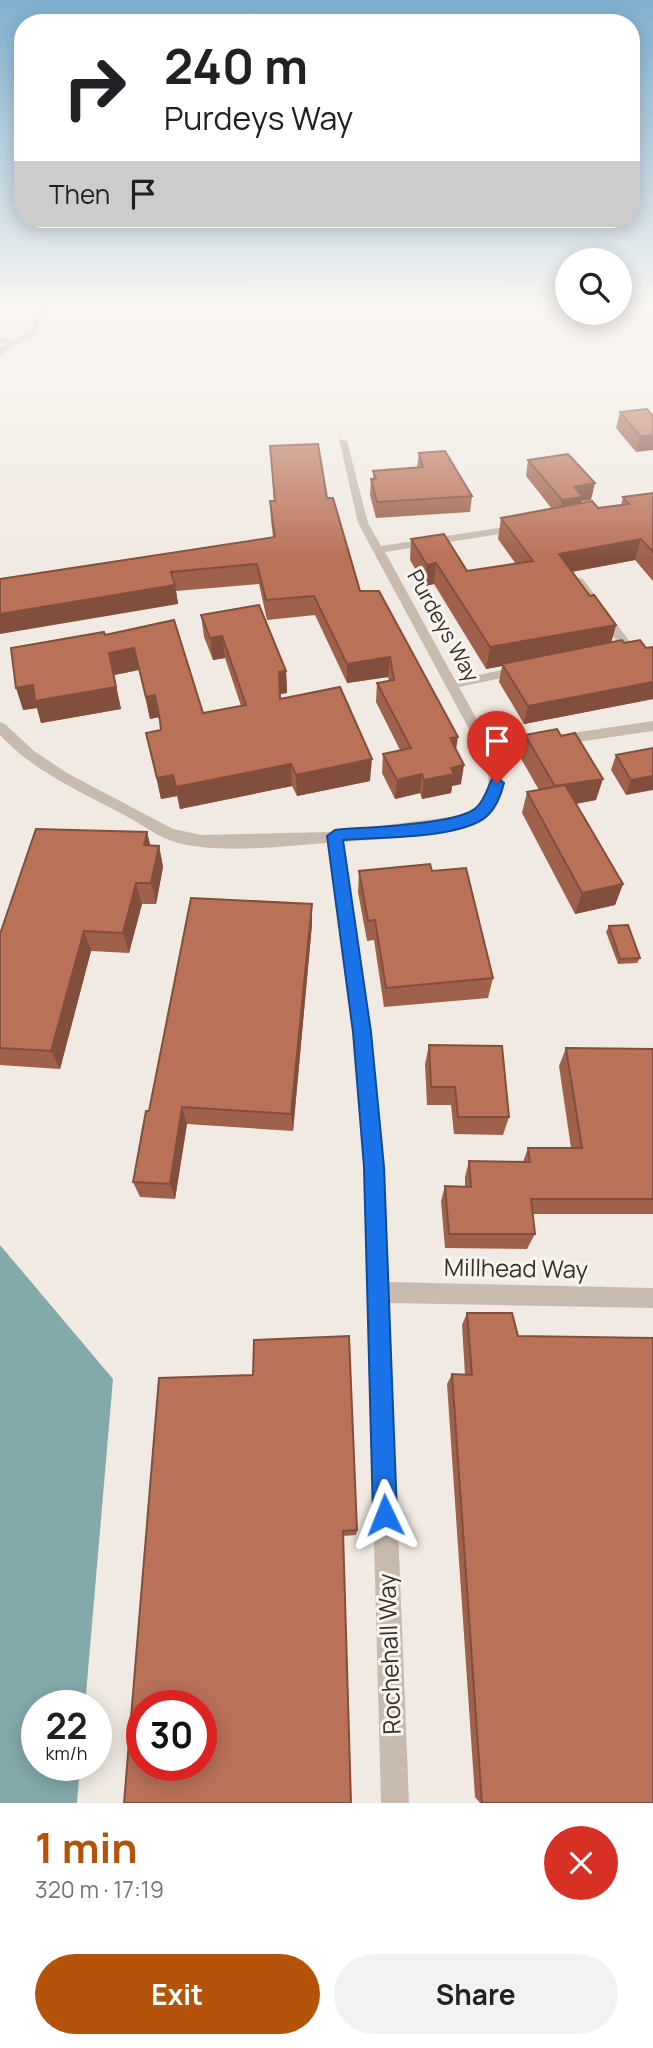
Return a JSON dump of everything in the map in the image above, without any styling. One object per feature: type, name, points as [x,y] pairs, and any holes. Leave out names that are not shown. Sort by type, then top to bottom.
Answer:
[{"type":"street","name":"Purdeys Way","points":[[0,727],[22,751],[180,838],[217,843],[335,836],[455,824],[481,813],[493,798],[497,783],[496,766],[363,523],[342,441]]},
{"type":"street","points":[[377,550],[534,525]]},
{"type":"street","points":[[579,581],[629,649],[602,654]]},
{"type":"street","points":[[451,684],[534,668]]},
{"type":"street","points":[[488,750],[653,726]]},
{"type":"street","name":"Rochehall Way","points":[[335,836],[362,1032],[375,1178],[395,1803]]},
{"type":"street","name":"Millhead Way","points":[[377,1292],[653,1298]]},
{"type":"water","points":[[0,1245],[113,1379],[86,1690],[21,1690],[21,1781],[79,1781],[77,1803],[0,1803]]},
{"type":"building","points":[[647,409],[653,416],[653,435],[640,436],[620,412]]},
{"type":"building","points":[[318,444],[327,498],[333,498],[360,591],[379,591],[458,737],[450,738],[464,765],[451,768],[454,774],[424,780],[422,774],[397,780],[383,754],[411,748],[377,683],[394,680],[390,657],[347,664],[314,596],[266,600],[257,564],[171,572],[175,585],[0,614],[0,579],[275,537],[270,501],[275,501],[270,446]]},
{"type":"building","points":[[445,451],[472,496],[377,502],[371,479],[376,479],[373,471],[423,467],[419,453]]},
{"type":"building","points":[[568,454],[595,483],[574,487],[583,497],[562,500],[528,460]]},
{"type":"building","points":[[653,493],[653,552],[641,539],[559,554],[590,596],[594,595],[616,625],[490,647],[436,563],[427,565],[411,539],[444,534],[467,571],[533,561],[501,518],[592,501],[598,508],[629,504],[623,497]]},
{"type":"building","points":[[259,605],[286,671],[279,672],[280,699],[340,687],[372,759],[296,775],[291,764],[176,787],[173,775],[157,778],[146,733],[161,730],[160,721],[155,695],[146,697],[134,648],[109,653],[116,687],[35,701],[33,685],[16,688],[11,648],[104,632],[105,635],[174,620],[203,713],[246,705],[222,636],[210,638],[201,615]]},
{"type":"building","points":[[622,640],[624,643],[640,640],[646,648],[653,647],[653,682],[528,706],[502,664]]},
{"type":"building","points":[[557,729],[561,736],[575,733],[603,779],[555,786],[525,735]]},
{"type":"building","points":[[653,748],[653,776],[631,780],[616,755]]},
{"type":"building","points":[[565,785],[623,884],[582,893],[527,792]]},
{"type":"building","points":[[36,829],[147,832],[144,845],[159,846],[151,883],[136,883],[123,933],[84,931],[51,1051],[0,1048],[0,934]]},
{"type":"building","points":[[430,864],[432,871],[466,868],[493,978],[386,988],[375,920],[368,921],[359,871]]},
{"type":"building","points":[[191,898],[312,904],[291,1114],[182,1107],[170,1184],[133,1182],[146,1111],[149,1111]]},
{"type":"building","points":[[628,925],[640,958],[620,959],[609,926]]},
{"type":"building","points":[[429,1045],[502,1046],[509,1117],[458,1117],[455,1087],[431,1087]]},
{"type":"building","points":[[566,1048],[653,1049],[653,1199],[531,1199],[535,1234],[449,1234],[445,1186],[471,1187],[469,1161],[530,1162],[528,1148],[582,1148]]},
{"type":"building","points":[[467,1313],[512,1313],[518,1336],[653,1338],[653,1803],[482,1803],[452,1374],[472,1375]]},
{"type":"building","points":[[349,1336],[357,1530],[343,1531],[351,1803],[124,1803],[126,1779],[126,1781],[217,1781],[217,1690],[133,1690],[159,1378],[253,1375],[254,1340]]},
{"type":"route","points":[[385,1515],[374,1167],[362,1032],[335,836],[455,824],[481,813],[493,798],[497,783]]}]
